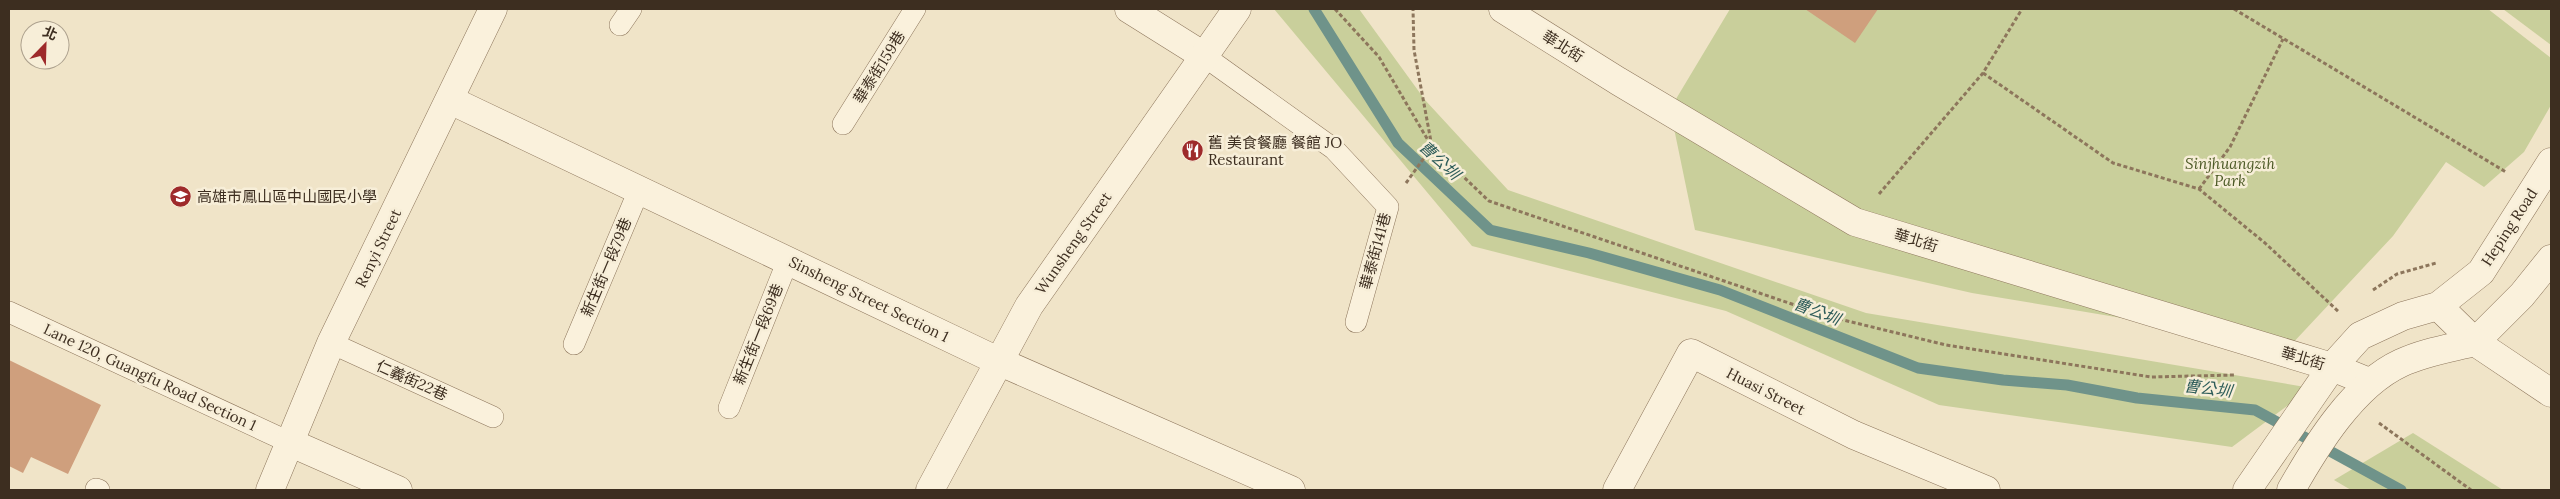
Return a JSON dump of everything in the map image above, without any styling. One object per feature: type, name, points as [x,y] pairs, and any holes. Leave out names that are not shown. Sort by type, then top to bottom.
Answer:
[{"type":"street","name":"Renyi Street","points":[[270,490],[331,343],[493,9]]},
{"type":"street","points":[[1129,9],[1204,56]]},
{"type":"street","name":"Wunsheng Street","points":[[930,490],[1029,306],[1237,9]]},
{"type":"street","name":"華北街","points":[[1505,9],[1618,81],[1855,222],[2332,367],[2370,382]]},
{"type":"street","name":"Sinsheng Street Section 1","points":[[450,100],[998,361],[1291,490]]},
{"type":"street","name":"Heping Road","points":[[2438,306],[2480,272],[2551,162]]},
{"type":"street","points":[[2291,489],[2335,422],[2370,382],[2401,362],[2475,342],[2522,295],[2551,259]]},
{"type":"street","points":[[2247,490],[2270,454],[2332,367],[2360,336],[2402,316],[2438,306],[2475,342],[2551,393]]},
{"type":"street","name":"Huasi Street","points":[[1617,490],[1691,353],[1854,436],[1986,490]]},
{"type":"street","points":[[290,443],[398,490]]},
{"type":"lane","name":"華泰街159巷","points":[[843,124],[915,9]]},
{"type":"lane","name":"華泰街141巷","points":[[1204,56],[1334,149],[1388,207],[1356,322]]},
{"type":"lane","name":"新生街一段79巷","points":[[574,344],[639,190]]},
{"type":"lane","name":"新生街一段69巷","points":[[729,408],[788,260]]},
{"type":"lane","name":"Lane 120, Guangfu Road Section 1","points":[[9,312],[290,443]]},
{"type":"lane","name":"仁義街22巷","points":[[331,343],[493,417]]},
{"type":"path","points":[[1335,9],[1379,57],[1431,148],[1489,201],[1827,316],[1946,345],[2151,376],[2236,375]]},
{"type":"path","points":[[1409,178],[1431,148],[1414,50],[1413,9]]},
{"type":"path","points":[[1855,222],[1983,73],[2022,9]]},
{"type":"path","points":[[2234,9],[2509,174]]},
{"type":"path","points":[[2199,189],[2230,147],[2284,39]]},
{"type":"path","points":[[1983,73],[2113,163],[2199,189],[2265,243],[2339,312]]},
{"type":"path","points":[[2372,290],[2397,274],[2445,261]]},
{"type":"path","points":[[2333,318],[2348,307]]},
{"type":"path","points":[[2352,403],[2472,490]]},
{"type":"green space","points":[[1274,9],[1359,9],[1425,100],[1508,190],[1866,313],[2311,388],[2232,447],[1939,405],[1726,311],[1472,246]]},
{"type":"green space","name":"Sinjhuangzih Park","points":[[1730,9],[2488,9],[2551,58],[2551,105],[2524,152],[2484,187],[2446,162],[2393,236],[2290,346],[1972,293],[1695,230],[1670,109]]},
{"type":"green space","points":[[2503,9],[2551,9],[2551,45]]},
{"type":"green space","points":[[2413,433],[2503,490],[2351,490],[2334,480]]},
{"type":"building","points":[[1805,9],[1878,9],[1855,43]]},
{"type":"building","points":[[9,360],[101,405],[68,474],[31,457],[23,473],[9,466]]},
{"type":"waterway","name":"曹公圳","points":[[1314,9],[1398,143],[1490,230],[1589,253],[1720,290],[1918,368],[2003,380],[2067,385],[2137,398],[2255,410],[2401,490]]},
{"type":"place","name":"舊 美食餐廳 餐館 JO Restaurant","points":[[1192,151]]},
{"type":"place","name":"高雄市鳳山區中山國民小學","points":[[181,196]]}]
